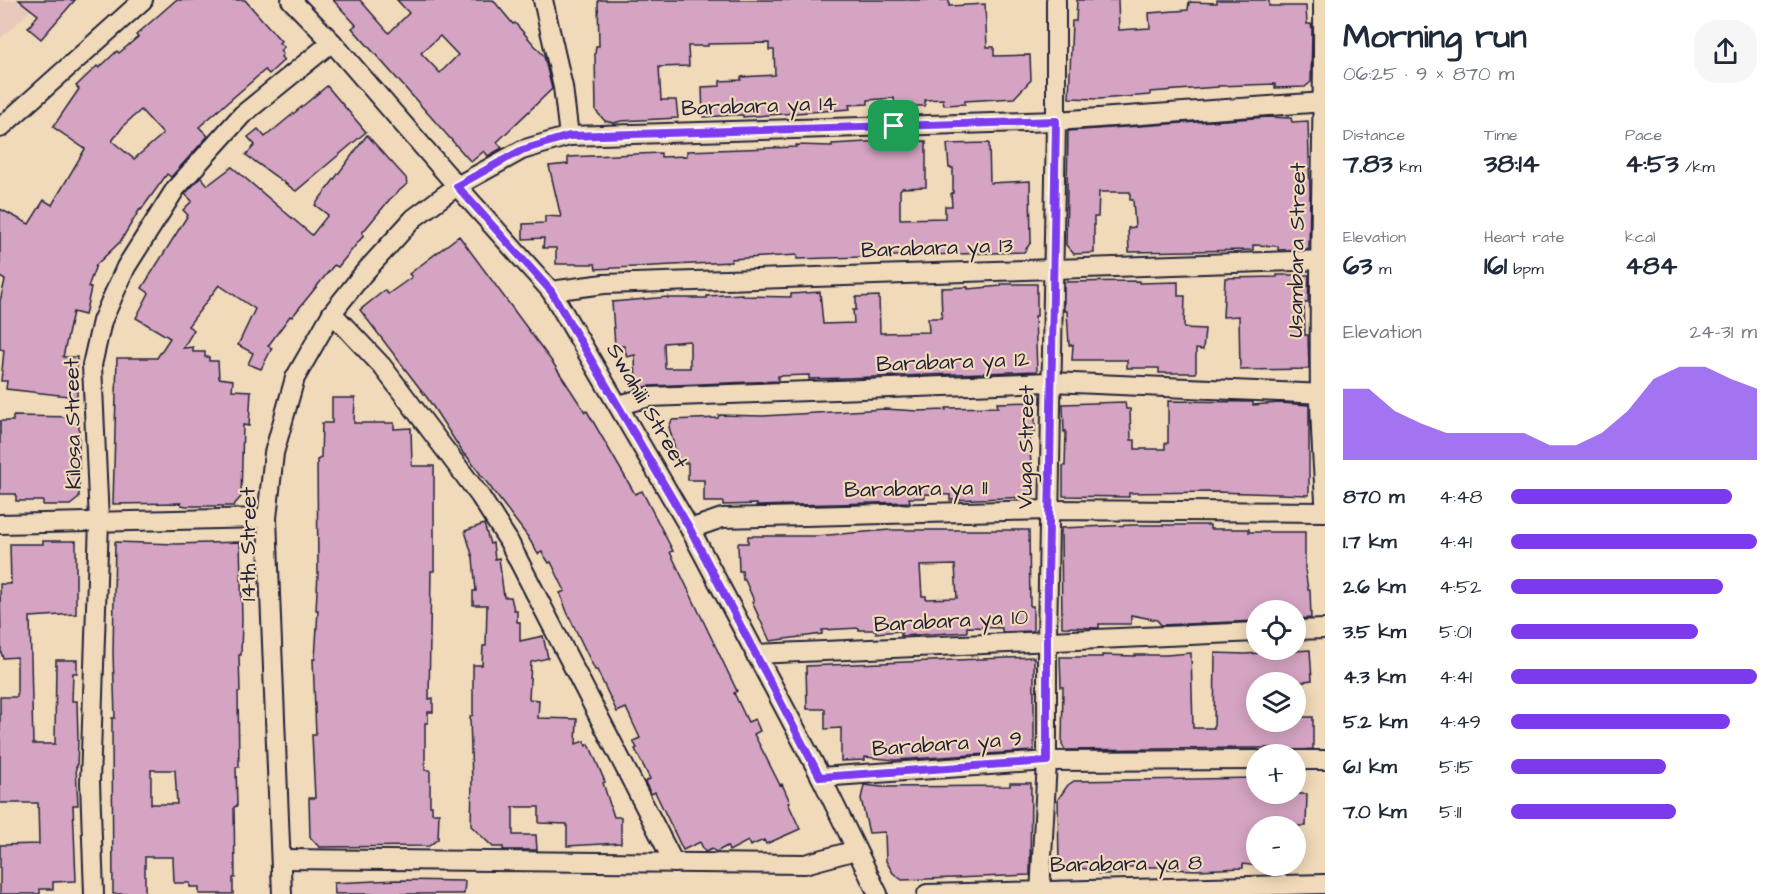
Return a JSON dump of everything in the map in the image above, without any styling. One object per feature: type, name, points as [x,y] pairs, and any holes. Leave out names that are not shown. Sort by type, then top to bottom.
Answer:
[{"type":"street","points":[[0,128],[143,0]]},
{"type":"street","name":"Swahili Street","points":[[291,0],[332,42],[551,291],[690,529],[820,777],[878,894]]},
{"type":"street","points":[[543,0],[563,87],[569,136]]},
{"type":"street","name":"Vuga Street","points":[[1040,892],[1047,761],[1056,0]]},
{"type":"street","name":"Usambara Street","points":[[1323,0],[1322,394],[1325,501]]},
{"type":"street","name":"Kilosa Street","points":[[94,894],[90,782],[99,521],[92,365],[102,321],[126,267],[176,188],[235,123],[332,42]]},
{"type":"street","name":"Barabara ya 14","points":[[457,186],[522,150],[569,136],[1056,121],[1324,102]]},
{"type":"street","name":"14th Street","points":[[282,894],[267,519],[274,453],[295,378],[332,313],[363,274],[414,218],[457,186]]},
{"type":"street","name":"Barabara ya 13","points":[[551,291],[604,284],[1322,260]]},
{"type":"street","points":[[332,313],[382,366],[480,496],[502,531],[674,863]]},
{"type":"street","name":"Barabara ya 12","points":[[619,405],[649,397],[1051,382],[1322,394]]},
{"type":"street","name":"Barabara ya 11","points":[[690,529],[722,518],[1049,510],[1325,512]]},
{"type":"street","points":[[0,524],[267,519]]},
{"type":"street","points":[[1306,630],[1325,629]]},
{"type":"street","name":"Barabara ya 10","points":[[755,654],[1246,632]]},
{"type":"street","points":[[1306,760],[1325,759]]},
{"type":"street","name":"Barabara ya 9","points":[[820,777],[1047,761],[1246,760]]},
{"type":"street","points":[[282,859],[805,864],[856,850]]},
{"type":"street","name":"Barabara ya 8","points":[[927,894],[1325,884]]},
{"type":"shaded area","points":[[0,0],[42,0],[0,39]]},
{"type":"building","points":[[19,0],[75,0],[41,39],[28,28],[38,15]]},
{"type":"building","points":[[176,0],[245,0],[281,41],[279,43],[284,47],[280,51],[284,60],[269,74],[265,70],[199,127],[208,136],[171,177],[167,174],[140,209],[120,242],[96,265],[88,287],[91,288],[85,315],[73,312],[63,357],[77,357],[77,397],[6,389],[7,381],[1,381],[4,350],[0,349],[0,301],[5,280],[0,277],[0,209],[29,224],[44,200],[52,205],[85,149],[53,127],[79,89],[76,86],[97,66],[99,68],[117,51],[119,53],[138,37],[136,35]],"holes":[[[141,110],[163,134],[134,159],[112,141],[125,124]]]},
{"type":"building","points":[[333,0],[360,0],[389,33],[409,13],[397,0],[493,0],[544,56],[552,89],[497,142],[502,148],[488,156],[484,151],[471,162],[352,28],[356,25]],"holes":[[[440,36],[458,55],[440,73],[421,53]]]},
{"type":"building","points":[[598,0],[949,0],[949,6],[985,4],[987,47],[994,47],[994,56],[1030,55],[1031,80],[1014,98],[965,101],[965,104],[944,105],[943,99],[925,100],[925,106],[895,106],[894,98],[868,100],[868,104],[849,105],[850,109],[743,117],[743,115],[736,115],[703,117],[702,87],[720,86],[720,81],[741,80],[741,77],[775,75],[774,50],[769,50],[769,43],[688,46],[689,66],[659,67],[661,100],[676,100],[678,118],[614,123],[605,121],[596,111],[595,54],[596,46],[599,46]]},
{"type":"building","points":[[1077,0],[1118,0],[1119,30],[1150,28],[1149,13],[1188,10],[1189,2],[1269,0],[1269,6],[1306,6],[1307,24],[1311,24],[1312,30],[1311,82],[1305,87],[1275,88],[1275,84],[1218,86],[1150,92],[1150,95],[1099,99],[1069,98],[1072,21],[1076,21]]},
{"type":"building","points":[[327,86],[366,132],[296,191],[246,155],[255,145],[248,137],[258,129],[265,137]]},
{"type":"building","points":[[1268,117],[1291,118],[1292,122],[1308,121],[1309,249],[1278,250],[1278,246],[1253,245],[1253,250],[1129,252],[1128,228],[1135,227],[1133,200],[1130,200],[1130,192],[1099,192],[1098,217],[1094,217],[1094,253],[1074,254],[1066,245],[1068,131]]},
{"type":"building","points":[[367,135],[406,178],[407,184],[390,199],[338,267],[334,265],[292,317],[290,316],[268,346],[272,348],[261,369],[248,364],[253,353],[238,345],[255,309],[219,285],[188,326],[194,330],[183,348],[193,347],[193,352],[205,352],[205,357],[209,357],[209,361],[218,361],[219,378],[233,380],[232,390],[251,391],[249,426],[243,425],[241,497],[233,506],[187,506],[181,503],[113,504],[117,358],[157,358],[170,338],[136,318],[149,293],[142,288],[188,215],[183,210],[192,201],[185,194],[201,177],[208,185],[232,167],[312,235],[328,215],[315,205]]},
{"type":"building","points":[[926,141],[926,187],[900,190],[900,219],[945,218],[945,206],[952,206],[951,193],[953,193],[953,168],[949,168],[947,144],[989,143],[990,183],[1030,181],[1031,242],[1024,252],[797,259],[797,255],[731,259],[731,262],[596,269],[595,264],[556,264],[556,248],[543,248],[544,238],[523,239],[523,224],[545,223],[545,216],[561,217],[549,166],[568,164],[568,157],[661,153],[661,157],[687,156],[687,151]]},
{"type":"building","points":[[459,236],[553,363],[585,412],[587,411],[635,494],[642,491],[673,551],[670,552],[737,691],[734,693],[748,722],[755,719],[760,731],[754,734],[780,785],[782,784],[800,829],[766,844],[764,840],[750,846],[748,841],[729,851],[727,846],[716,852],[712,849],[705,852],[700,842],[683,850],[655,792],[651,794],[645,782],[650,779],[633,741],[640,738],[626,708],[617,712],[595,670],[567,612],[560,593],[565,591],[551,562],[549,563],[542,552],[538,554],[528,537],[465,456],[428,399],[360,310],[385,290],[388,294],[412,277],[409,274]]},
{"type":"building","points":[[1277,275],[1309,275],[1308,303],[1304,303],[1309,369],[1240,370],[1239,316],[1223,317],[1225,278],[1277,277]]},
{"type":"building","points":[[1139,281],[1139,283],[1178,282],[1178,296],[1185,296],[1184,328],[1205,329],[1203,350],[1196,349],[1196,373],[1159,373],[1159,368],[1127,368],[1127,360],[1072,360],[1073,345],[1069,345],[1067,311],[1064,311],[1064,282]]},
{"type":"building","points":[[1001,284],[1037,284],[1037,316],[1035,316],[1037,371],[809,379],[809,375],[778,376],[778,381],[649,386],[636,389],[635,355],[627,357],[624,346],[615,346],[612,302],[668,297],[707,298],[707,296],[742,294],[742,296],[791,297],[791,294],[820,292],[823,324],[854,323],[853,310],[856,310],[856,297],[879,296],[880,333],[929,332],[928,318],[942,318],[941,288],[968,287],[968,289],[1001,286]],"holes":[[[690,341],[690,368],[665,368],[664,343]]]},
{"type":"building","points":[[332,398],[355,398],[354,423],[394,423],[394,429],[411,428],[412,466],[434,466],[434,571],[431,571],[429,699],[433,698],[433,712],[428,712],[428,723],[425,723],[425,770],[430,770],[432,813],[439,813],[438,839],[429,846],[319,847],[310,837],[309,798],[315,798],[312,735],[316,735],[313,659],[315,659],[318,610],[316,610],[317,460],[321,458],[322,423],[332,423]]},
{"type":"building","points":[[1168,401],[1309,405],[1309,495],[1216,492],[1129,493],[1129,497],[1063,496],[1066,431],[1064,432],[1063,404],[1125,402],[1126,409],[1130,409],[1131,440],[1135,440],[1135,449],[1165,449],[1165,443],[1168,443]]},
{"type":"building","points":[[1035,402],[1035,433],[1029,433],[1033,497],[950,500],[950,495],[925,494],[925,498],[909,498],[910,502],[757,506],[757,504],[723,505],[723,502],[704,502],[704,480],[688,480],[688,463],[679,463],[669,427],[672,420],[718,418],[719,415],[763,416],[885,409],[946,410],[946,408],[998,407],[997,403]]},
{"type":"building","points":[[13,416],[79,417],[79,498],[70,505],[43,505],[43,501],[16,501],[16,494],[0,494],[0,421],[13,421]]},
{"type":"building","points":[[484,524],[490,544],[493,543],[495,559],[499,558],[504,597],[511,597],[514,610],[517,610],[517,622],[520,622],[520,641],[543,636],[548,658],[531,662],[529,699],[539,700],[538,718],[577,719],[576,744],[584,741],[586,746],[589,744],[605,782],[603,783],[614,817],[621,817],[621,843],[567,846],[567,824],[539,823],[539,807],[513,807],[513,835],[536,835],[537,850],[503,850],[503,847],[493,847],[471,826],[470,716],[473,715],[473,665],[482,665],[483,646],[486,646],[487,605],[473,605],[473,591],[476,591],[473,558],[465,531]]},
{"type":"building","points":[[1210,525],[1210,529],[1249,529],[1249,532],[1305,532],[1305,569],[1308,590],[1310,590],[1311,618],[1306,618],[1306,600],[1246,600],[1246,621],[1161,625],[1157,620],[1131,615],[1131,624],[1099,624],[1099,628],[1062,627],[1061,528]]},
{"type":"building","points":[[890,530],[1029,530],[1030,606],[1033,606],[1033,631],[1002,632],[1002,628],[967,627],[967,632],[901,636],[901,631],[876,633],[876,630],[859,630],[859,628],[822,630],[822,634],[770,641],[752,602],[754,601],[745,580],[743,580],[742,571],[739,571],[738,543],[748,543],[748,536],[816,536]],"holes":[[[955,565],[957,598],[926,599],[926,596],[922,596],[920,566]]]},
{"type":"building","points":[[43,541],[76,541],[76,614],[30,617],[33,744],[55,744],[56,660],[77,660],[77,673],[73,673],[72,701],[77,701],[78,740],[76,767],[78,805],[73,805],[76,881],[53,882],[53,889],[40,889],[40,894],[0,894],[0,845],[39,844],[38,803],[0,803],[0,697],[17,697],[17,657],[3,658],[1,652],[0,584],[11,584],[10,544],[43,544]]},
{"type":"building","points":[[115,542],[176,544],[240,542],[242,619],[241,655],[239,655],[240,692],[238,692],[239,767],[236,767],[237,806],[234,807],[235,878],[233,878],[233,894],[199,894],[199,887],[190,887],[190,883],[174,883],[173,857],[145,857],[145,894],[113,894],[112,718],[115,718],[113,653]],"holes":[[[151,770],[175,770],[177,804],[151,804]]]},
{"type":"building","points":[[1306,650],[1310,650],[1312,680],[1306,681],[1306,672],[1246,672],[1246,732],[1306,732],[1306,717],[1313,717],[1313,749],[1306,750],[1306,744],[1246,744],[1246,748],[1065,750],[1062,744],[1063,687],[1061,687],[1060,657],[1191,653],[1193,728],[1214,728],[1215,653],[1246,654],[1246,660],[1306,660]]},
{"type":"building","points":[[1034,657],[1034,751],[895,760],[865,757],[865,760],[841,761],[841,728],[825,729],[825,709],[807,709],[806,666]]},
{"type":"building","points":[[1246,778],[1246,804],[1306,804],[1307,794],[1306,826],[1306,816],[1246,816],[1246,864],[1243,864],[1243,868],[1198,870],[1125,867],[1125,874],[1098,874],[1098,869],[1059,868],[1058,799],[1068,785],[1074,781]]},
{"type":"building","points":[[1010,783],[1031,783],[1030,875],[902,880],[893,873],[886,861],[885,832],[869,833],[861,799],[864,785],[882,787],[1010,786]]},
{"type":"building","points":[[396,880],[465,881],[464,894],[335,894],[334,883]]},
{"type":"route","points":[[1056,121],[1052,268],[1047,761],[820,777],[690,529],[551,291],[457,186],[522,150],[569,136],[894,126],[1056,121]]}]
